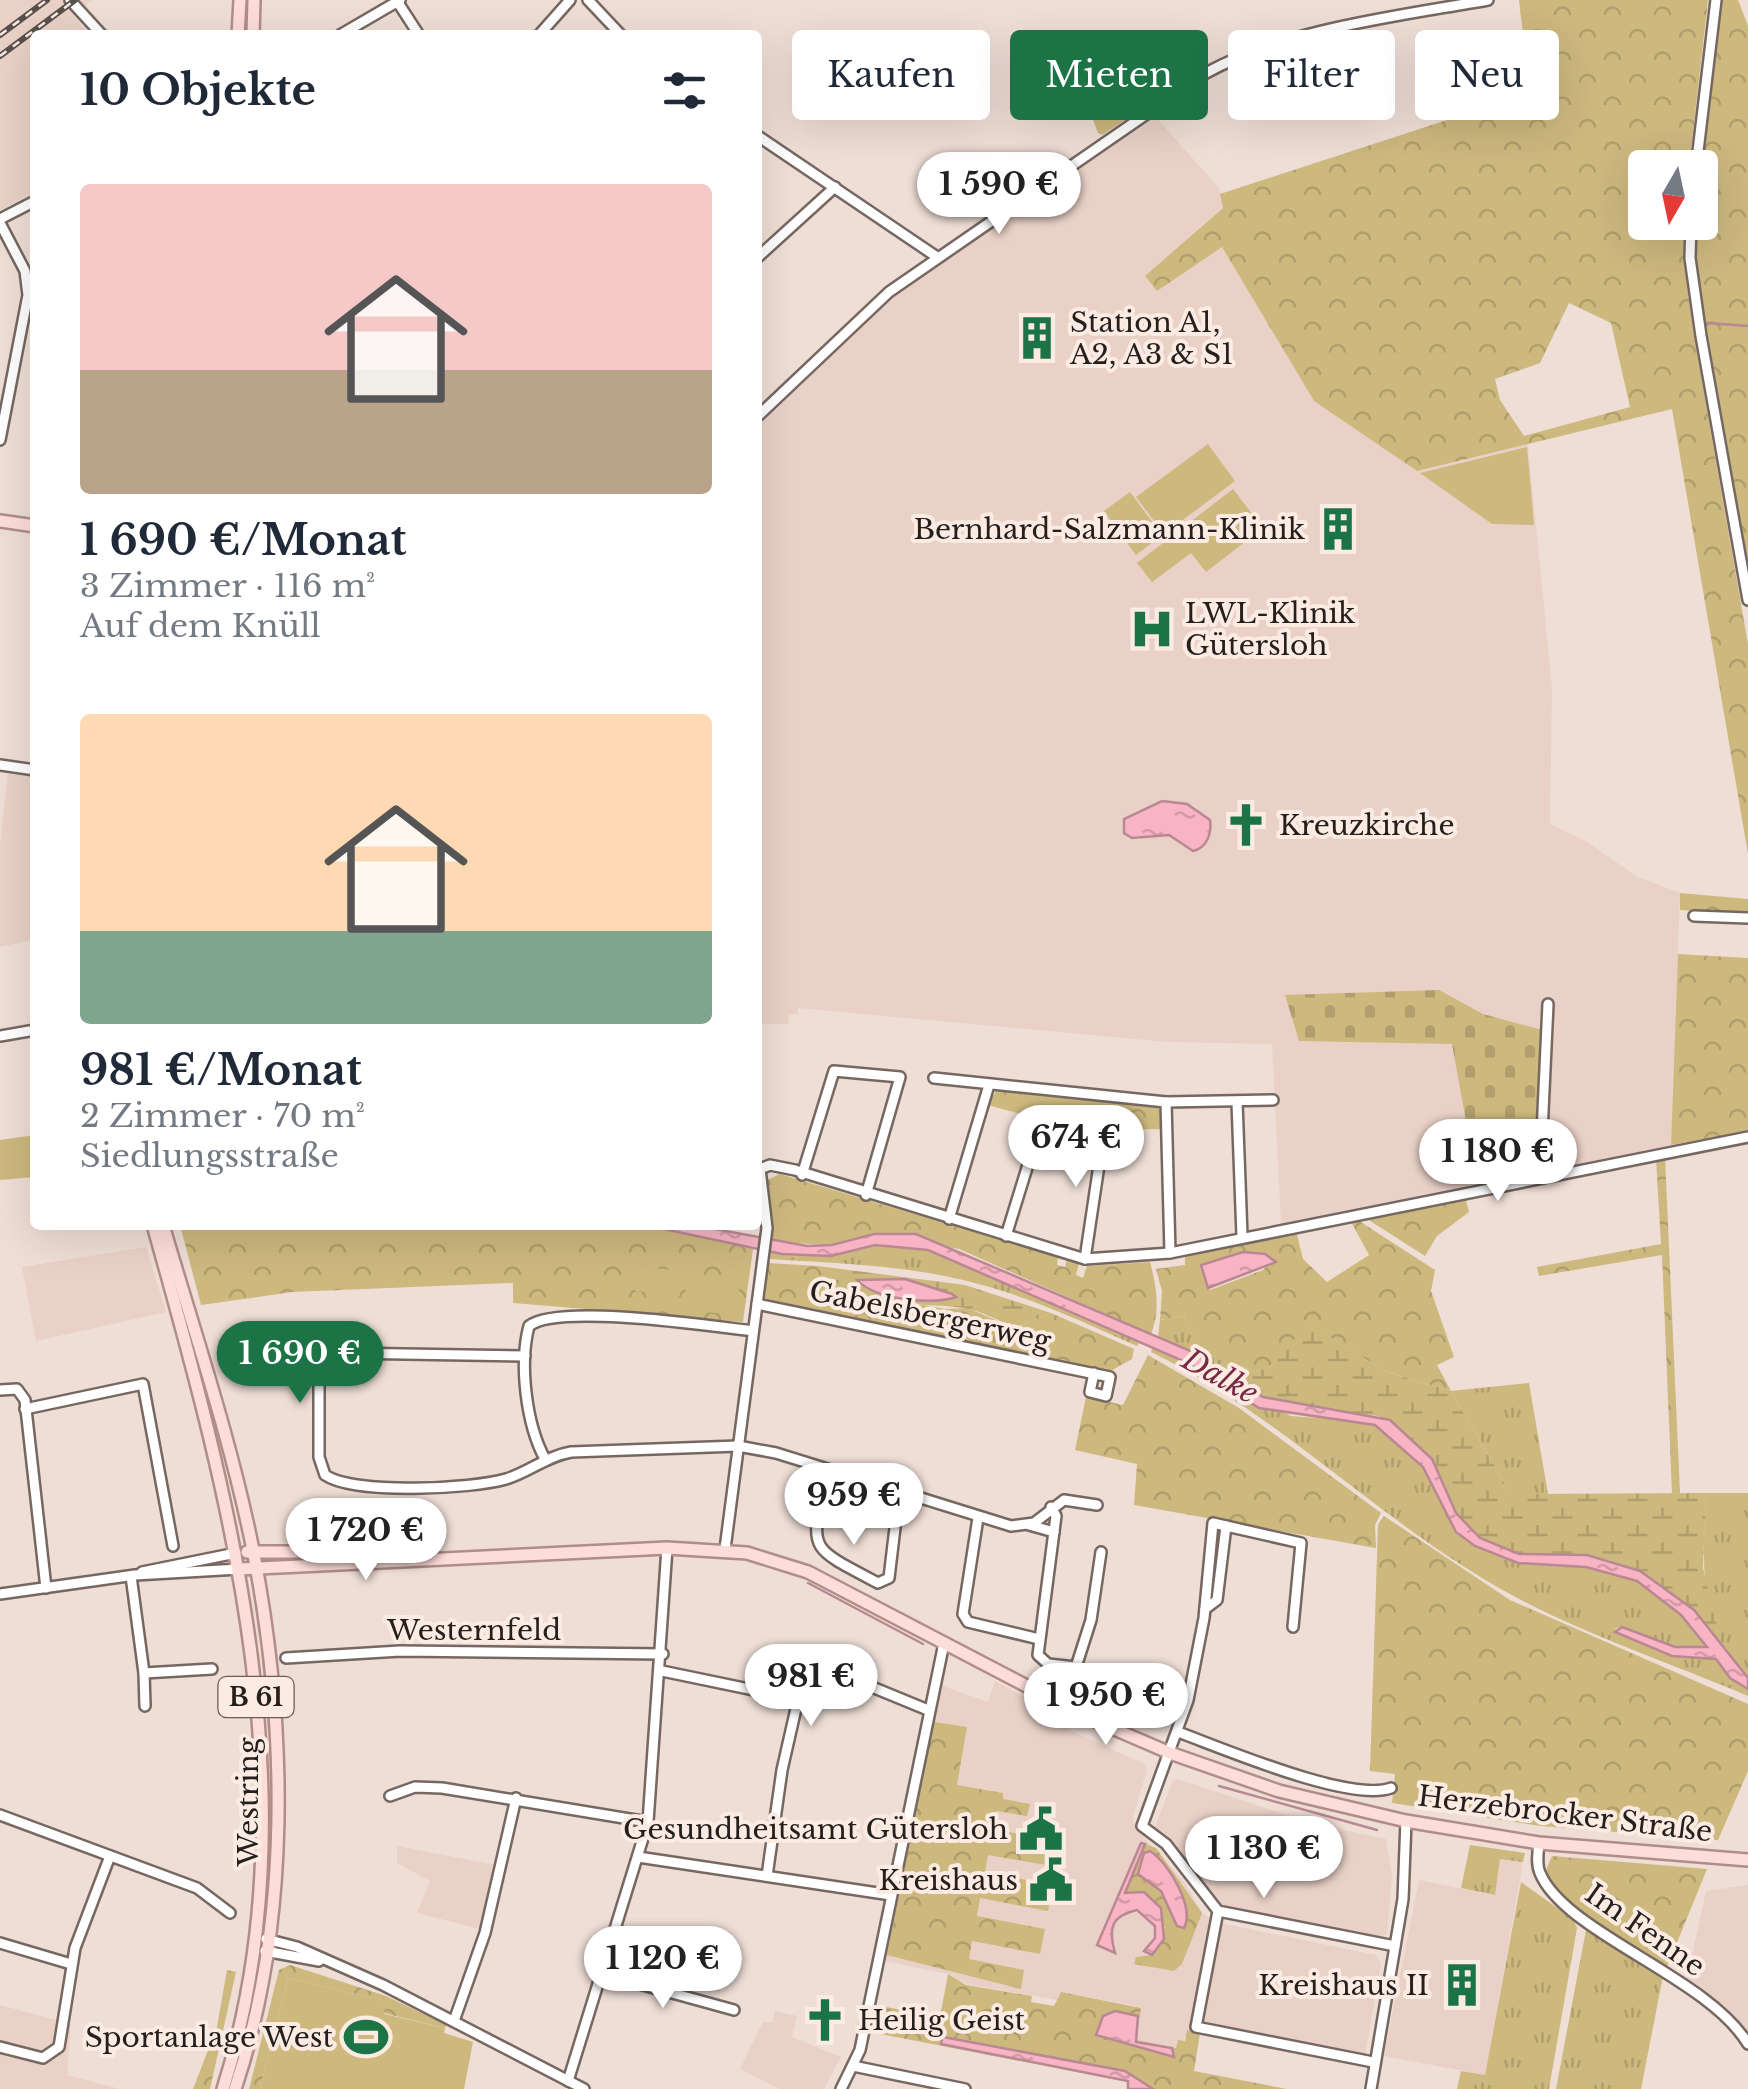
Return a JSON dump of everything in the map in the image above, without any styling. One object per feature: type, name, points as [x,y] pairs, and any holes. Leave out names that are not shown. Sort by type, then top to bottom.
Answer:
[{"type":"main road","points":[[238,30],[240,0]]},
{"type":"main road","points":[[254,0],[254,30]]},
{"type":"main road","points":[[0,522],[30,525]]},
{"type":"main road","name":"Westring","points":[[154,1230],[196,1376],[240,1569],[254,1673],[260,1757],[260,1843],[252,1943],[222,2089]]},
{"type":"main road","name":"Westring","points":[[164,1230],[235,1471],[253,1551],[276,1756],[275,1862],[267,1945],[234,2089]]},
{"type":"main road","name":"Herzebrocker Straße","points":[[240,1569],[473,1554],[725,1549],[808,1572],[1060,1704],[1170,1753],[1279,1792],[1406,1821],[1539,1842],[1748,1860]]},
{"type":"main road","name":"Herzebrocker Straße","points":[[236,1553],[473,1554]]},
{"type":"street","points":[[70,0],[97,30]]},
{"type":"street","points":[[544,30],[570,0]]},
{"type":"street","points":[[588,0],[616,30]]},
{"type":"street","points":[[762,412],[889,292],[1144,112],[1228,61],[1387,18],[1488,0]]},
{"type":"street","points":[[1698,150],[1716,0]]},
{"type":"street","points":[[349,30],[399,1],[416,30]]},
{"type":"street","points":[[762,139],[938,257]]},
{"type":"street","points":[[762,253],[835,187]]},
{"type":"street","points":[[0,440],[28,283],[0,221],[30,204]]},
{"type":"street","points":[[1690,240],[1698,316],[1748,600]]},
{"type":"street","points":[[0,765],[30,769]]},
{"type":"street","points":[[1694,916],[1748,918]]},
{"type":"street","points":[[1540,1176],[1548,1004]]},
{"type":"street","points":[[0,1036],[30,1031]]},
{"type":"street","points":[[802,1175],[834,1071],[900,1076],[866,1195]]},
{"type":"street","points":[[934,1078],[1166,1102],[1273,1100]]},
{"type":"street","points":[[949,1219],[989,1084]]},
{"type":"street","points":[[1166,1102],[1170,1253]]},
{"type":"street","points":[[1236,1102],[1242,1236]]},
{"type":"street","points":[[1006,1236],[1044,1116]]},
{"type":"street","points":[[1085,1259],[1105,1125]]},
{"type":"street","points":[[762,1167],[802,1175],[1085,1259],[1170,1253],[1748,1137]]},
{"type":"street","points":[[725,1549],[764,1258],[762,1197]]},
{"type":"street","name":"Gabelsbergerweg","points":[[757,1304],[1094,1373]]},
{"type":"street","points":[[545,1459],[534,1436],[525,1356],[530,1326],[552,1315],[753,1332]]},
{"type":"street","points":[[525,1356],[344,1353],[325,1358],[319,1368],[319,1457],[325,1475],[338,1482],[406,1486],[487,1484],[571,1452],[652,1446],[738,1446],[978,1518],[1054,1532]]},
{"type":"street","points":[[25,1409],[143,1384],[173,1546]]},
{"type":"street","points":[[0,1390],[20,1391],[25,1409],[46,1588]]},
{"type":"street","points":[[824,1469],[816,1543],[822,1554],[878,1583],[889,1578],[899,1494]]},
{"type":"street","points":[[1029,1525],[1064,1500],[1097,1505]]},
{"type":"street","points":[[1052,1508],[1056,1516],[1039,1639],[1038,1655],[1042,1662],[1076,1667],[1091,1620],[1100,1552]]},
{"type":"street","points":[[978,1518],[962,1614],[968,1622],[1039,1639]]},
{"type":"street","points":[[1293,1627],[1301,1543],[1213,1524],[1205,1608],[1178,1732],[1142,1826],[1166,1844],[1218,1911],[1396,1946]]},
{"type":"street","points":[[1205,1608],[1218,1600],[1226,1526]]},
{"type":"street","points":[[568,2080],[648,1822],[662,1672],[667,1548]]},
{"type":"street","name":"Herzebrocker Straße","points":[[133,1576],[162,1565],[236,1553]]},
{"type":"street","name":"Herzebrocker Straße","points":[[0,1594],[133,1576],[240,1569]]},
{"type":"street","points":[[133,1576],[145,1706]]},
{"type":"street","points":[[840,2089],[853,2066],[944,1643]]},
{"type":"street","name":"Westernfeld","points":[[286,1658],[400,1651],[663,1654]]},
{"type":"street","points":[[767,1876],[782,1770],[806,1669],[816,1664],[928,1710]]},
{"type":"street","points":[[144,1673],[212,1669]]},
{"type":"street","points":[[662,1672],[768,1693]]},
{"type":"street","name":"Herzebrocker Straße","points":[[1178,1732],[1324,1782],[1366,1792],[1391,1788]]},
{"type":"street","points":[[390,1796],[415,1787],[516,1798],[648,1822]]},
{"type":"street","points":[[454,2021],[485,1933],[516,1798]]},
{"type":"street","points":[[0,1815],[197,1888],[230,1913]]},
{"type":"street","points":[[1372,2089],[1373,2062],[1403,1900],[1406,1821]]},
{"type":"street","name":"Im Fenne","points":[[1539,1842],[1539,1871],[1548,1886],[1583,1918],[1710,2004],[1748,2044]]},
{"type":"street","points":[[0,2047],[43,2058],[57,2051],[71,1964],[110,1856]]},
{"type":"street","points":[[638,1858],[891,1896]]},
{"type":"street","points":[[1218,1911],[1196,2028],[1373,2062]]},
{"type":"street","points":[[0,1943],[71,1964]]},
{"type":"street","points":[[252,1943],[332,1963],[584,2089]]},
{"type":"street","points":[[603,1974],[734,2010]]},
{"type":"street","points":[[853,2066],[965,2089]]},
{"type":"shaded area","points":[[0,0],[93,0],[73,15],[86,30],[30,30],[30,195],[0,210]]},
{"type":"shaded area","name":"LWL-Klinik Gütersloh","points":[[1142,120],[1158,120],[1219,188],[1223,207],[1146,276],[1156,290],[1222,247],[1314,401],[1417,470],[1528,444],[1552,688],[1550,824],[1584,840],[1636,876],[1680,893],[1671,1145],[1281,1223],[1272,1044],[1167,1042],[798,1008],[798,1014],[789,1015],[788,1024],[762,1024],[762,419],[892,295]]},
{"type":"shaded area","points":[[8,772],[30,774],[30,940],[0,947],[0,845]]},
{"type":"shaded area","points":[[146,1247],[166,1312],[36,1341],[22,1267]]},
{"type":"shaded area","points":[[995,1681],[1048,1710],[1071,1731],[1143,1763],[1147,1770],[1133,1816],[1135,1827],[1185,1883],[1202,1913],[1215,1922],[1376,1955],[1381,1964],[1365,2055],[1195,2023],[1177,2048],[1136,2040],[1141,2007],[1061,1992],[1057,2000],[967,1984],[948,1974],[884,1961],[940,1685],[988,1702]]},
{"type":"shaded area","points":[[1173,1780],[1311,1823],[1386,1839],[1392,1874],[1387,1934],[1378,1937],[1218,1905],[1168,1836],[1155,1827]]},
{"type":"shaded area","points":[[397,1846],[496,1865],[480,1929],[417,1913],[430,1881],[397,1863]]},
{"type":"shaded area","points":[[1500,1859],[1523,1862],[1485,2075],[1384,2056],[1419,1880],[1494,1895]]},
{"type":"shaded area","points":[[1748,1885],[1748,2035],[1729,2013],[1687,1979],[1706,1891]]},
{"type":"shaded area","points":[[0,2005],[71,2024],[67,2075],[120,2089],[0,2089]]},
{"type":"shaded area","points":[[775,2011],[797,2016],[792,2037],[841,2057],[824,2089],[779,2089],[740,2069],[763,2022],[772,2023]]},
{"type":"green space","points":[[1519,0],[1708,0],[1691,150],[1628,150],[1628,240],[1684,240],[1694,336],[1748,644],[1748,854],[1672,409],[1417,471],[1314,401],[1222,247],[1157,291],[1145,276],[1223,208],[1220,194],[1447,120],[1559,120],[1559,30],[1523,30]],"holes":[[[1569,303],[1611,323],[1630,407],[1524,436],[1500,400],[1495,379],[1540,363]]]},
{"type":"green space","points":[[1719,0],[1738,0],[1748,26],[1748,565],[1694,257],[1696,240],[1718,240],[1718,150],[1704,150]]},
{"type":"green space","points":[[1093,120],[1125,120],[1102,135]]},
{"type":"green space","points":[[1208,444],[1235,481],[1164,534],[1136,497]]},
{"type":"green space","points":[[1527,447],[1534,525],[1492,524],[1420,473]]},
{"type":"green space","points":[[1233,489],[1263,528],[1206,572],[1191,553],[1152,582],[1137,563]]},
{"type":"green space","points":[[1130,492],[1162,535],[1136,555],[1104,511]]},
{"type":"green space","points":[[1680,893],[1748,899],[1748,914],[1680,910]]},
{"type":"green space","points":[[1678,954],[1748,958],[1748,1131],[1671,1145]]},
{"type":"green space","points":[[1439,990],[1483,1014],[1542,1030],[1533,1170],[1477,1182],[1452,1044],[1299,1041],[1285,995]]},
{"type":"green space","points":[[996,1091],[1156,1106],[1163,1113],[1163,1129],[1096,1127],[1032,1117],[988,1105]]},
{"type":"green space","points":[[30,1136],[30,1177],[0,1180],[0,1140]]},
{"type":"green space","points":[[1665,1157],[1680,1493],[1672,1493],[1662,1255],[1539,1276],[1537,1267],[1661,1244],[1656,1159]]},
{"type":"green space","points":[[780,1174],[1058,1257],[1057,1265],[1065,1267],[1067,1259],[1079,1263],[1076,1275],[1083,1278],[1087,1266],[1150,1262],[1157,1307],[1151,1334],[959,1249],[874,1234],[832,1245],[772,1242],[767,1180]]},
{"type":"green space","points":[[1465,1197],[1469,1212],[1437,1236],[1425,1256],[1364,1217]]},
{"type":"green space","points":[[1356,1219],[1435,1270],[1431,1291],[1454,1357],[1437,1365],[1451,1391],[1387,1372],[1309,1325],[1270,1367],[1256,1372],[1202,1344],[1184,1316],[1160,1320],[1162,1291],[1156,1269],[1185,1265],[1185,1256],[1296,1231],[1303,1259],[1327,1282],[1369,1255],[1350,1220]],"holes":[[[1243,1252],[1274,1258],[1263,1270],[1210,1290],[1201,1265]]]},
{"type":"green space","points":[[181,1230],[668,1230],[753,1249],[743,1322],[513,1303],[513,1283],[292,1292],[201,1305]]},
{"type":"green space","points":[[875,1245],[928,1250],[1140,1341],[1137,1346],[1030,1300],[963,1280],[891,1268],[770,1259],[771,1252],[831,1256]]},
{"type":"green space","points":[[768,1263],[818,1266],[854,1292],[945,1309],[967,1308],[1015,1328],[1051,1313],[1134,1349],[1132,1359],[1109,1372],[766,1300],[763,1292]]},
{"type":"green space","points":[[637,1266],[682,1271],[680,1296],[635,1291]]},
{"type":"green space","points":[[818,1266],[965,1285],[1051,1313],[1015,1328],[965,1308],[868,1297],[850,1291]]},
{"type":"green space","points":[[686,1284],[739,1289],[736,1315],[683,1310]]},
{"type":"green space","points":[[1184,1316],[1198,1339],[1240,1366],[1230,1378],[1193,1352],[1158,1337],[1160,1320]]},
{"type":"green space","points":[[1308,1324],[1387,1372],[1451,1391],[1511,1494],[1706,1493],[1703,1568],[1722,1648],[1694,1610],[1640,1571],[1605,1559],[1519,1554],[1480,1538],[1456,1513],[1432,1459],[1379,1416],[1295,1406],[1263,1397],[1230,1378],[1240,1366],[1256,1372],[1270,1367]]},
{"type":"green space","points":[[1153,1346],[1291,1416],[1359,1421],[1382,1428],[1423,1467],[1456,1531],[1475,1546],[1518,1563],[1586,1567],[1637,1581],[1681,1615],[1707,1647],[1675,1647],[1621,1627],[1614,1629],[1706,1657],[1716,1659],[1730,1678],[1748,1689],[1748,1696],[1596,1635],[1510,1594],[1419,1536],[1244,1407],[1151,1352]]},
{"type":"green space","points":[[1148,1355],[1239,1408],[1381,1513],[1375,1525],[1376,1548],[1134,1505],[1137,1464],[1075,1450],[1086,1397],[1123,1405]]},
{"type":"green space","points":[[1529,1383],[1548,1494],[1511,1494],[1451,1391]]},
{"type":"green space","points":[[1706,1493],[1748,1493],[1748,1678],[1731,1660],[1711,1616],[1704,1567]]},
{"type":"green space","points":[[1384,1516],[1510,1600],[1748,1704],[1748,1771],[1718,1840],[1541,1826],[1392,1803],[1395,1774],[1370,1771],[1378,1525]]},
{"type":"green space","points":[[934,1722],[967,1727],[957,1785],[1003,1793],[1003,1799],[1030,1804],[1027,1816],[997,1811],[993,1829],[1061,1842],[1057,1867],[988,1855],[985,1872],[1053,1885],[1048,1911],[980,1898],[977,1916],[1045,1929],[1040,1954],[972,1941],[969,1959],[1024,1970],[1021,1989],[887,1955]]},
{"type":"green space","points":[[1145,1844],[1156,1848],[1202,1913],[1182,1964],[1174,1971],[1134,1964],[1136,1957],[1152,1955],[1165,1927],[1124,1894]]},
{"type":"green space","points":[[1470,1845],[1525,1853],[1523,1862],[1500,1859],[1495,1895],[1461,1888]]},
{"type":"green space","points":[[1552,1856],[1707,1869],[1667,1967],[1599,1926],[1567,1900],[1546,1870]]},
{"type":"green space","points":[[1521,1882],[1573,1919],[1577,1928],[1549,2089],[1457,2089],[1461,2071],[1485,2075]]},
{"type":"green space","points":[[1587,1925],[1663,1976],[1641,2089],[1556,2089]]},
{"type":"green space","points":[[290,1965],[386,1996],[446,2025],[445,2028],[383,2013],[386,2001],[288,1978],[260,2089],[249,2089],[279,1970]]},
{"type":"green space","points":[[227,1970],[236,1972],[210,2089],[193,2089],[217,2027]]},
{"type":"green space","points":[[948,1974],[966,1985],[1032,1996],[1031,2002],[1054,2006],[1061,1992],[1141,2008],[1136,2040],[1176,2048],[1178,2040],[1185,2041],[1187,2030],[1200,2033],[1194,2071],[1287,2089],[1127,2089],[1128,2082],[870,2032],[875,2005],[940,2017]]},
{"type":"green space","name":"Sportanlage West","points":[[288,1978],[386,2001],[384,2014],[445,2028],[444,2033],[473,2042],[464,2089],[260,2089]]},
{"type":"water","points":[[1162,801],[1187,804],[1210,820],[1209,835],[1202,847],[1193,851],[1169,835],[1132,838],[1124,833],[1124,819]]},
{"type":"water","name":"Dalke","points":[[669,1230],[720,1230],[807,1246],[832,1245],[874,1234],[916,1234],[1193,1352],[1263,1397],[1390,1420],[1432,1459],[1456,1513],[1480,1538],[1519,1554],[1587,1555],[1640,1571],[1694,1610],[1748,1678],[1748,1689],[1730,1678],[1716,1659],[1672,1656],[1615,1632],[1622,1627],[1675,1647],[1707,1647],[1681,1615],[1637,1581],[1586,1567],[1518,1563],[1475,1546],[1456,1532],[1423,1467],[1375,1425],[1259,1408],[1188,1363],[928,1250],[875,1245],[831,1256],[782,1254]]},
{"type":"water","points":[[1243,1252],[1265,1254],[1276,1262],[1208,1288],[1201,1265]]},
{"type":"water","points":[[905,1279],[956,1297],[933,1301],[904,1299],[877,1292],[857,1280]]},
{"type":"water","points":[[1141,1843],[1145,1844],[1125,1893],[1144,1892],[1161,1908],[1164,1939],[1152,1955],[1144,1951],[1155,1938],[1155,1926],[1137,1910],[1114,1924],[1115,1953],[1097,1945]]},
{"type":"water","points":[[1150,1851],[1178,1886],[1186,1909],[1184,1928],[1177,1926],[1161,1891],[1138,1874],[1144,1853]]},
{"type":"water","points":[[1115,2011],[1138,2016],[1136,2042],[1172,2048],[1174,2057],[1096,2035],[1103,2016]]},
{"type":"water","points":[[943,2037],[1125,2071],[1153,2089],[1128,2089],[1128,2081],[941,2044]]},
{"type":"waterway","points":[[1707,323],[1748,326]]},
{"type":"waterway","points":[[808,1583],[923,1644]]},
{"type":"waterway","points":[[1219,1786],[1377,1830]]},
{"type":"railway","points":[[0,35],[47,0]]},
{"type":"railway","points":[[35,30],[75,0]]},
{"type":"railway","points":[[0,56],[30,34]]},
{"type":"place","name":"Station A1, A2, A3 & S1","points":[[1037,338]]},
{"type":"place","name":"Bernhard-Salzmann-Klinik","points":[[1338,529]]},
{"type":"place","name":"LWL-Klinik Gütersloh","points":[[1152,629]]},
{"type":"place","name":"Kreuzkirche","points":[[1246,825]]},
{"type":"place","name":"Gesundheitsamt Gütersloh","points":[[1041,1829]]},
{"type":"place","name":"Kreishaus","points":[[1051,1880]]},
{"type":"place","name":"Kreishaus II","points":[[1462,1985]]},
{"type":"place","name":"Heilig Geist","points":[[825,2020]]},
{"type":"place","name":"Sportanlage West","points":[[366,2037]]}]
